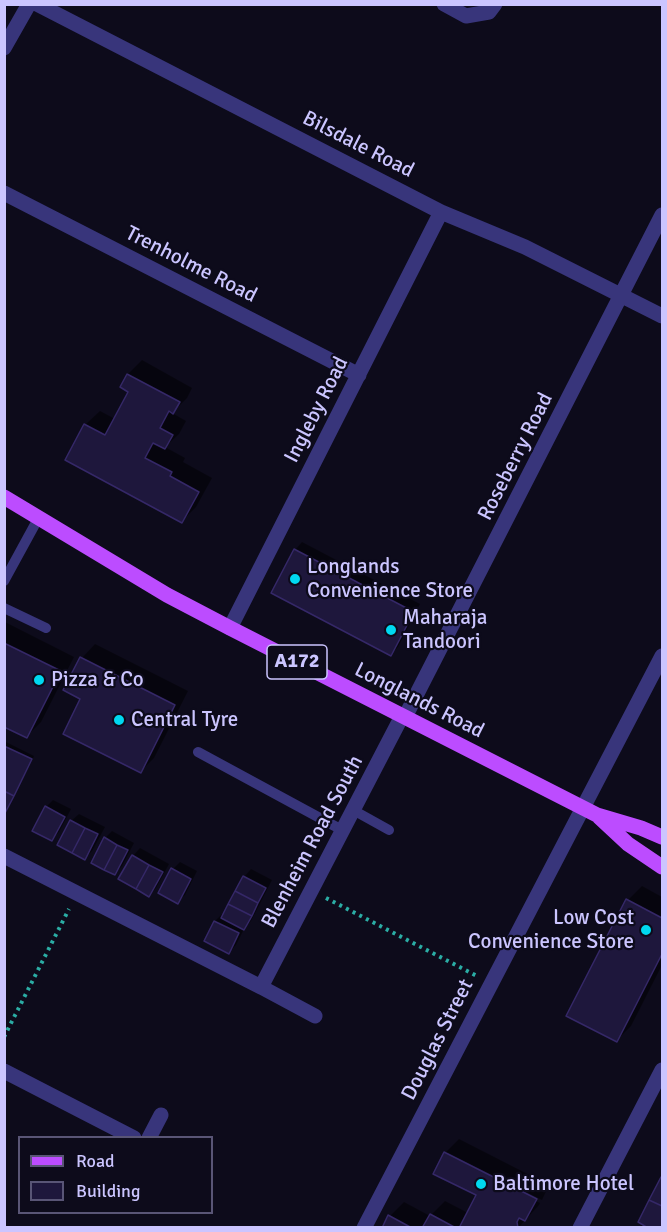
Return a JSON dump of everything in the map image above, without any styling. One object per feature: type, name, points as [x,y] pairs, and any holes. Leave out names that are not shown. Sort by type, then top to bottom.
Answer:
[{"type":"main road","name":"Longlands Road","points":[[4,497],[167,595],[230,628],[591,812],[663,837]]},
{"type":"main road","name":"Longlands Road","points":[[591,812],[628,844],[663,867]]},
{"type":"street","points":[[4,48],[29,4]]},
{"type":"street","name":"Bilsdale Road","points":[[37,4],[441,212],[525,247],[663,316]]},
{"type":"street","points":[[444,4],[466,16],[489,12],[495,4]]},
{"type":"street","name":"Trenholme Road","points":[[4,193],[359,375]]},
{"type":"street","name":"Ingleby Road","points":[[230,628],[441,212]]},
{"type":"street","name":"Roseberry Road","points":[[404,716],[663,215]]},
{"type":"street","name":"Douglas Street","points":[[364,1227],[491,983],[591,812],[663,656]]},
{"type":"street","name":"Blenheim Road South","points":[[261,987],[404,716]]},
{"type":"street","points":[[4,856],[315,1016]]},
{"type":"street","points":[[580,1227],[663,1070]]},
{"type":"street","points":[[4,1071],[132,1136]]},
{"type":"street","points":[[150,1136],[161,1115]]},
{"type":"lane","points":[[4,580],[39,518]]},
{"type":"lane","points":[[4,608],[46,628]]},
{"type":"lane","points":[[198,752],[342,830]]},
{"type":"lane","points":[[353,810],[389,831]]},
{"type":"path","points":[[311,890],[491,983]]},
{"type":"path","points":[[4,1037],[69,909]]},
{"type":"building","points":[[127,374],[180,402],[173,414],[169,411],[160,428],[173,435],[165,449],[153,443],[145,458],[172,472],[170,476],[199,492],[182,523],[65,460],[84,424],[105,435],[128,392],[120,387]]},
{"type":"building","points":[[294,549],[414,612],[391,656],[271,593]]},
{"type":"building","points":[[4,643],[61,671],[27,738],[4,727]]},
{"type":"building","name":"Central Tyre","points":[[80,657],[175,705],[141,773],[63,734],[80,699],[63,690]]},
{"type":"building","points":[[4,746],[32,759],[14,796],[4,791]]},
{"type":"building","points":[[4,791],[14,796],[4,815]]},
{"type":"building","points":[[45,806],[65,817],[52,841],[32,831]]},
{"type":"building","points":[[70,820],[85,828],[72,853],[57,845]]},
{"type":"building","points":[[85,828],[98,834],[85,860],[72,853]]},
{"type":"building","points":[[104,837],[117,845],[104,870],[91,863]]},
{"type":"building","points":[[117,845],[128,850],[115,875],[104,870]]},
{"type":"building","points":[[132,855],[149,865],[136,889],[118,879]]},
{"type":"building","points":[[149,865],[163,872],[149,897],[136,889]]},
{"type":"building","points":[[171,868],[191,879],[178,904],[158,893]]},
{"type":"building","points":[[243,876],[266,888],[258,903],[235,891]]},
{"type":"building","points":[[235,891],[258,903],[252,916],[228,904]]},
{"type":"building","points":[[626,899],[662,918],[662,954],[617,1042],[566,1016]]},
{"type":"building","points":[[228,904],[252,916],[244,930],[221,918]]},
{"type":"building","points":[[214,921],[239,933],[229,954],[204,941]]},
{"type":"building","name":"Baltimore Hotel","points":[[444,1152],[537,1199],[525,1221],[519,1218],[518,1228],[459,1228],[476,1195],[433,1174]]},
{"type":"building","points":[[662,1178],[662,1206],[649,1200]]},
{"type":"building","points":[[649,1200],[662,1206],[662,1228],[648,1228],[638,1222]]},
{"type":"building","name":"Baltimore Hotel","points":[[430,1214],[456,1228],[422,1228]]},
{"type":"building","points":[[388,1215],[412,1228],[382,1228]]},
{"type":"place","name":"Longlands Convenience Store","points":[[295,579]]},
{"type":"place","name":"Maharaja Tandoori","points":[[391,630]]},
{"type":"place","name":"Pizza & Co","points":[[39,680]]},
{"type":"place","name":"Central Tyre","points":[[119,720]]},
{"type":"place","name":"Low Cost Convenience Store","points":[[646,930]]},
{"type":"place","name":"Baltimore Hotel","points":[[481,1184]]}]
